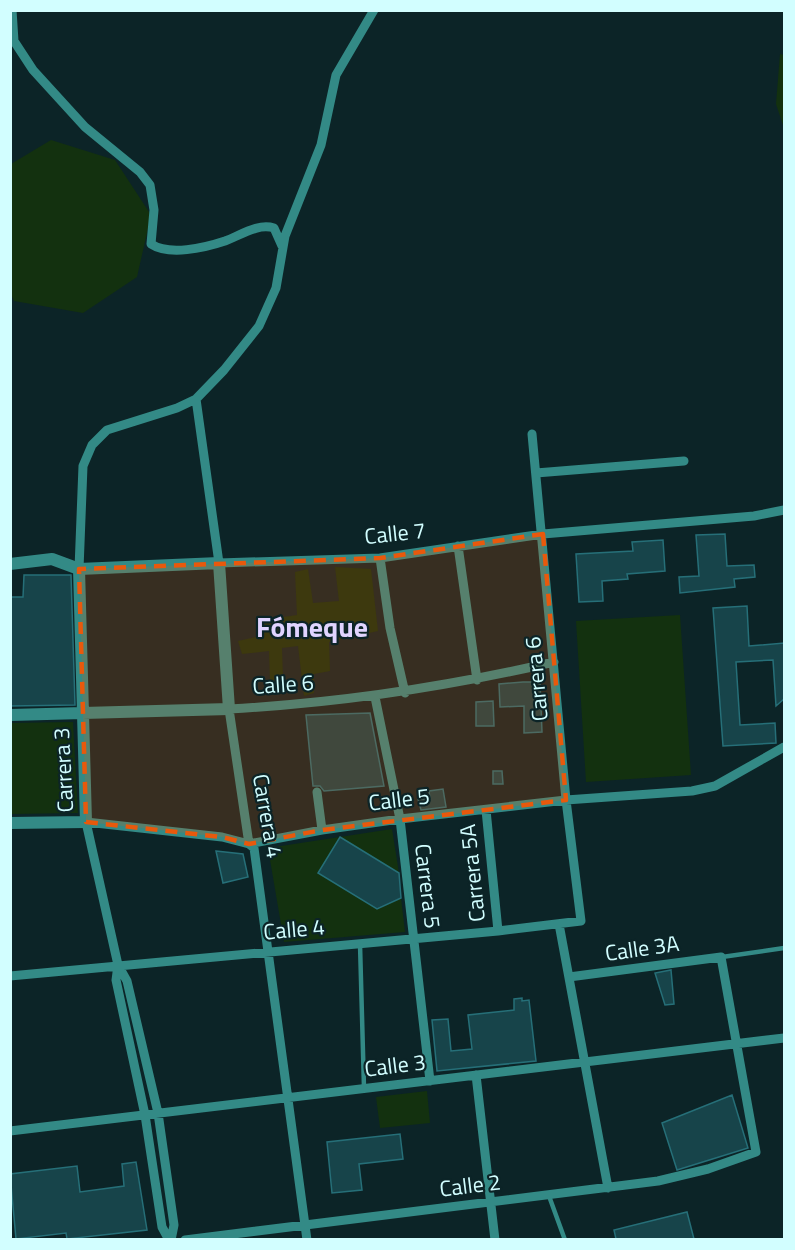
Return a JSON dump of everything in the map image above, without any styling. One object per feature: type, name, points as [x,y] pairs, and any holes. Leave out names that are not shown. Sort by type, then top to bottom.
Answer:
[{"type":"street","points":[[12,10],[14,41],[33,70],[85,127],[140,172],[150,185],[154,210],[151,244],[162,251],[184,250],[221,242],[264,225],[274,228],[280,237],[283,251]]},
{"type":"street","points":[[79,568],[83,466],[92,445],[107,430],[177,408],[196,399],[224,370],[259,326],[276,288],[285,236],[321,145],[336,75],[374,10]]},
{"type":"street","name":"Carrera 4","points":[[196,399],[219,563],[229,709],[249,844],[254,848],[307,1239]]},
{"type":"street","name":"Carrera 6","points":[[532,434],[566,800],[581,921]]},
{"type":"street","points":[[536,473],[684,462]]},
{"type":"street","name":"Calle 7","points":[[10,564],[52,559],[79,568],[380,558],[543,534],[754,516],[784,510]]},
{"type":"street","points":[[458,546],[477,680]]},
{"type":"street","points":[[380,558],[390,628],[405,693]]},
{"type":"street","name":"Carrera 3","points":[[79,568],[81,712],[86,822],[118,965],[127,981],[158,1113],[174,1225],[170,1239]]},
{"type":"street","name":"Calle 6","points":[[10,715],[229,709],[375,697],[477,680],[554,662]]},
{"type":"street","name":"Carrera 5","points":[[375,697],[400,819],[430,1081]]},
{"type":"street","name":"Calle 5","points":[[10,823],[86,822],[222,837],[249,844],[322,830],[400,819],[566,800],[692,791],[715,786],[784,747]]},
{"type":"street","points":[[317,792],[322,830]]},
{"type":"street","name":"Carrera 5A","points":[[486,810],[498,931]]},
{"type":"street","name":"Calle 4","points":[[10,976],[415,939],[581,921]]},
{"type":"street","points":[[559,924],[608,1188]]},
{"type":"street","points":[[720,957],[736,1044]]},
{"type":"street","name":"Calle 3A","points":[[569,977],[720,957]]},
{"type":"street","name":"Carrera 3","points":[[118,965],[116,980],[145,1115],[162,1227],[170,1239]]},
{"type":"street","name":"Calle 3","points":[[10,1131],[784,1038]]},
{"type":"street","name":"Calle 2","points":[[185,1239],[608,1188],[688,1174],[756,1152],[736,1044]]},
{"type":"street","points":[[476,1075],[495,1239]]},
{"type":"lane","points":[[360,944],[364,1089]]},
{"type":"lane","points":[[720,957],[784,948]]},
{"type":"lane","points":[[549,1196],[565,1239]]},
{"type":"highlighted area","points":[[543,534],[566,800],[322,830],[249,844],[222,837],[86,822],[79,569],[380,558]]},
{"type":"green space","points":[[780,54],[784,55],[784,128],[776,104]]},
{"type":"green space","points":[[51,140],[115,160],[151,215],[137,277],[83,313],[14,301],[11,294],[11,164]]},
{"type":"green space","points":[[335,567],[371,569],[378,631],[329,642],[330,671],[314,674],[314,693],[304,696],[298,646],[282,648],[283,679],[270,681],[269,651],[242,654],[238,641],[261,636],[257,621],[297,615],[295,572],[308,569],[313,603],[339,601]]},
{"type":"green space","points":[[680,615],[691,775],[586,782],[576,621]]},
{"type":"green space","points":[[73,722],[78,813],[11,814],[11,723]]},
{"type":"green space","points":[[392,829],[399,873],[340,837],[318,873],[377,909],[401,898],[405,932],[284,942],[268,848]]},
{"type":"green space","points":[[427,1091],[430,1123],[380,1128],[376,1097]]},
{"type":"building","points":[[725,534],[727,566],[754,565],[755,577],[734,579],[735,587],[680,593],[679,577],[699,576],[696,535]]},
{"type":"building","points":[[663,540],[665,571],[627,574],[628,579],[602,581],[603,601],[579,602],[576,554],[633,551],[632,542]]},
{"type":"building","points":[[24,575],[71,575],[75,705],[10,706],[10,597],[23,597]]},
{"type":"building","points":[[747,606],[749,646],[784,643],[784,699],[776,706],[773,660],[736,662],[740,725],[775,723],[776,743],[723,746],[713,608]]},
{"type":"building","points":[[540,682],[542,732],[524,733],[524,706],[500,707],[499,684]]},
{"type":"building","points":[[493,701],[494,726],[476,726],[476,702]]},
{"type":"building","points":[[370,713],[384,786],[324,791],[320,786],[313,786],[306,715]]},
{"type":"building","points":[[493,771],[502,771],[503,784],[493,784]]},
{"type":"building","points":[[443,789],[446,807],[421,810],[418,799],[430,799],[429,791]]},
{"type":"building","points":[[340,837],[399,873],[401,898],[377,909],[318,873]]},
{"type":"building","points":[[216,851],[243,854],[248,877],[223,883]]},
{"type":"building","points":[[671,970],[674,1004],[665,1005],[655,973]]},
{"type":"building","points":[[522,998],[522,1001],[529,1000],[536,1061],[437,1071],[432,1020],[448,1019],[451,1051],[472,1049],[468,1015],[514,1010],[514,999]]},
{"type":"building","points":[[732,1095],[748,1148],[677,1170],[662,1123]]},
{"type":"building","points":[[400,1134],[403,1159],[359,1164],[362,1190],[332,1193],[327,1142]]},
{"type":"building","points":[[136,1162],[147,1230],[67,1239],[66,1233],[16,1239],[10,1174],[77,1166],[80,1192],[124,1186],[122,1164]]},
{"type":"building","points":[[687,1212],[694,1239],[616,1239],[614,1230]]},
{"type":"district","name":"Fómeque","points":[[312,627]]}]
